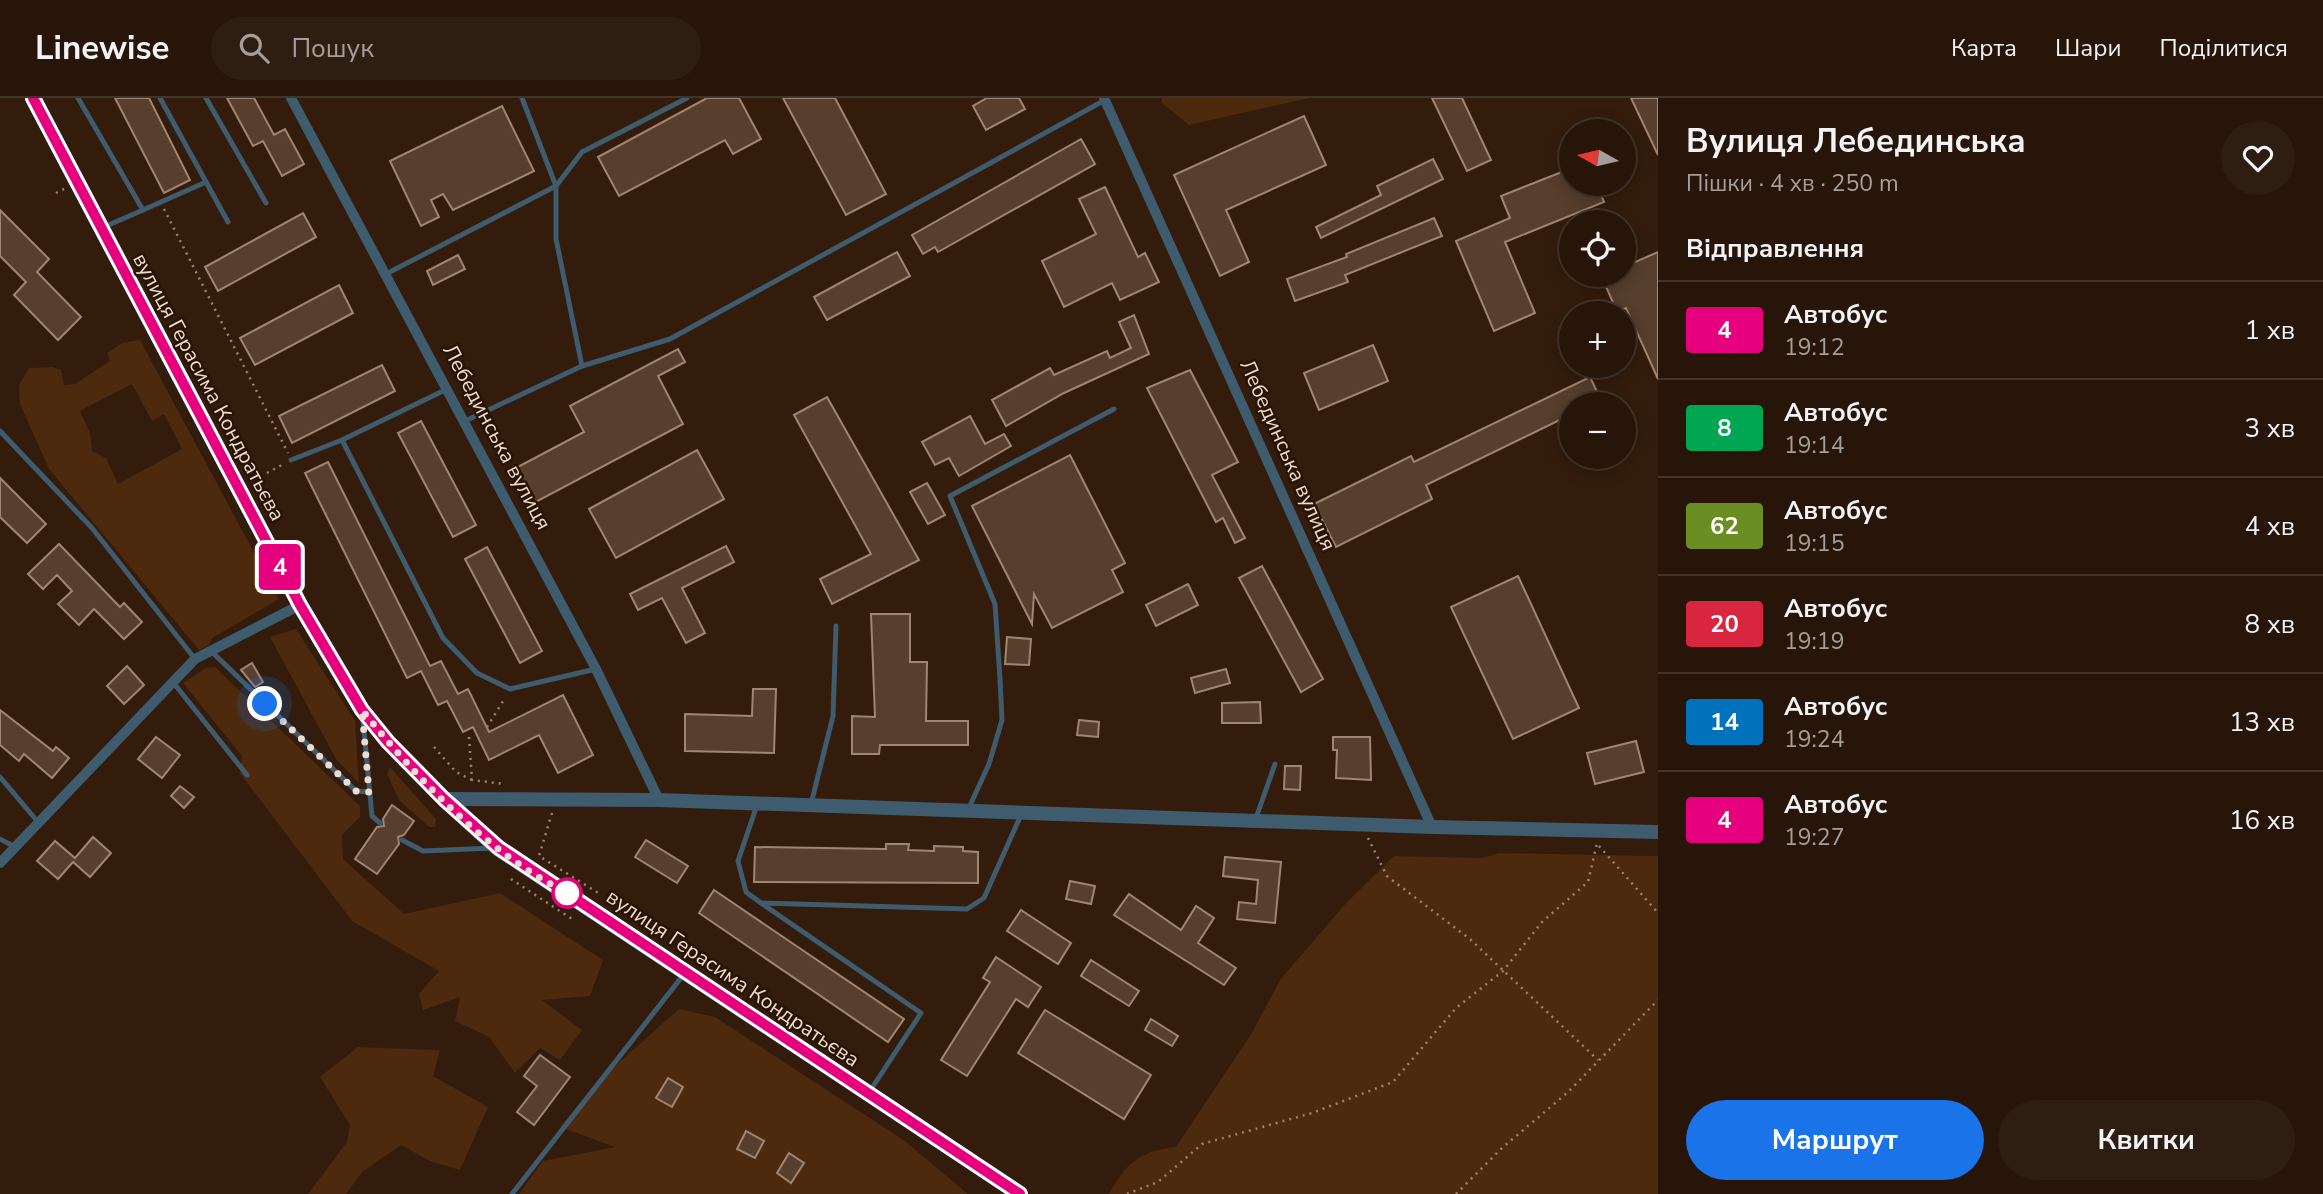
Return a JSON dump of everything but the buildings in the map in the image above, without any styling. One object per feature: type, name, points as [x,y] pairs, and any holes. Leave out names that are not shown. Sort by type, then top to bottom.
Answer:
[{"type":"main road","name":"вулиця Герасима Кондратьєва","points":[[33,98],[300,605],[362,710],[388,742],[444,799],[499,848],[1020,1194]]},
{"type":"street","name":"Лебединська вулиця","points":[[291,98],[596,669],[659,800]]},
{"type":"street","name":"Лебединська вулиця","points":[[1106,99],[1432,827]]},
{"type":"street","points":[[0,863],[195,659],[300,605]]},
{"type":"street","points":[[444,799],[758,802],[1432,827],[1658,832]]},
{"type":"lane","points":[[78,98],[143,210]]},
{"type":"lane","points":[[160,98],[228,222]]},
{"type":"lane","points":[[206,98],[266,203]]},
{"type":"lane","points":[[522,98],[556,186],[556,239],[582,366]]},
{"type":"lane","points":[[386,274],[556,186],[582,152],[687,98]]},
{"type":"lane","points":[[465,421],[582,366],[670,339],[1106,99]]},
{"type":"lane","points":[[102,228],[206,182]]},
{"type":"lane","points":[[291,460],[342,440],[447,389]]},
{"type":"lane","points":[[968,810],[989,764],[1002,720],[1000,679],[995,604],[950,496],[1114,409]]},
{"type":"lane","points":[[0,431],[92,528],[195,659]]},
{"type":"lane","points":[[342,440],[443,638],[477,673],[510,689],[596,669]]},
{"type":"lane","points":[[811,804],[833,716],[836,626]]},
{"type":"lane","points":[[211,651],[356,791],[369,792]]},
{"type":"lane","points":[[172,681],[247,775]]},
{"type":"lane","points":[[362,710],[372,816],[380,823]]},
{"type":"lane","points":[[1255,821],[1275,764]]},
{"type":"lane","points":[[0,777],[38,822]]},
{"type":"lane","points":[[758,802],[738,861],[746,892],[921,1013],[868,1094]]},
{"type":"lane","points":[[761,903],[967,909],[984,898],[1023,812]]},
{"type":"lane","points":[[0,839],[15,847]]},
{"type":"lane","points":[[402,840],[423,851],[499,848]]},
{"type":"lane","points":[[512,1194],[686,972]]},
{"type":"path","points":[[161,202],[291,460],[267,473]]},
{"type":"path","points":[[487,727],[510,689]]},
{"type":"path","points":[[469,737],[472,780]]},
{"type":"path","points":[[434,747],[456,772],[472,780],[515,785]]},
{"type":"path","points":[[552,813],[539,856],[600,894]]},
{"type":"path","points":[[1360,824],[1387,876],[1471,940],[1598,1060]]},
{"type":"path","points":[[1127,1194],[1158,1182],[1202,1144],[1312,1112],[1393,1082],[1456,1008],[1503,971],[1542,922],[1588,882],[1597,843],[1658,913]]},
{"type":"path","points":[[511,879],[575,921]]},
{"type":"path","points":[[1456,1194],[1502,1148],[1567,1093],[1658,1000]]},
{"type":"shaded area","points":[[1162,98],[1309,98],[1189,125],[1161,102]]},
{"type":"shaded area","points":[[140,340],[279,599],[212,638],[209,645],[199,650],[49,469],[20,404],[19,385],[29,368],[53,367],[61,370],[64,385],[75,384],[110,361],[107,353],[122,343]],"holes":[[[132,384],[152,421],[164,414],[182,449],[118,484],[106,458],[92,451],[90,433],[80,411]]]},
{"type":"shaded area","points":[[296,629],[355,721],[359,783],[336,759],[270,637]]},
{"type":"shaded area","points":[[215,667],[360,806],[360,817],[342,835],[343,859],[404,914],[500,893],[603,960],[590,996],[542,1000],[582,1030],[560,1060],[540,1048],[515,1073],[489,1037],[455,1021],[460,997],[423,1010],[419,994],[439,971],[352,921],[240,773],[242,756],[183,683],[206,668]]},
{"type":"shaded area","points":[[390,767],[436,819],[435,827],[429,827],[399,800],[387,774]]},
{"type":"shaded area","points":[[1499,853],[1658,856],[1658,1194],[1109,1194],[1122,1174],[1136,1160],[1153,1152],[1176,1147],[1253,1031],[1280,980],[1347,902],[1394,856],[1482,858]]},
{"type":"shaded area","points":[[679,1009],[715,1017],[905,1141],[968,1194],[519,1194],[543,1161],[615,1147],[560,1127],[596,1083]]},
{"type":"shaded area","points":[[358,1047],[440,1050],[433,1076],[488,1107],[460,1170],[430,1161],[401,1145],[362,1172],[346,1194],[308,1194],[347,1142],[350,1125],[320,1077]]},
{"type":"bus line","name":"4","points":[[33,98],[300,605],[362,710],[388,742],[444,799],[499,848],[1020,1194]]},
{"type":"route","points":[[265,704],[356,791],[369,792],[362,710],[388,742],[462,816],[499,848],[567,893]]}]
